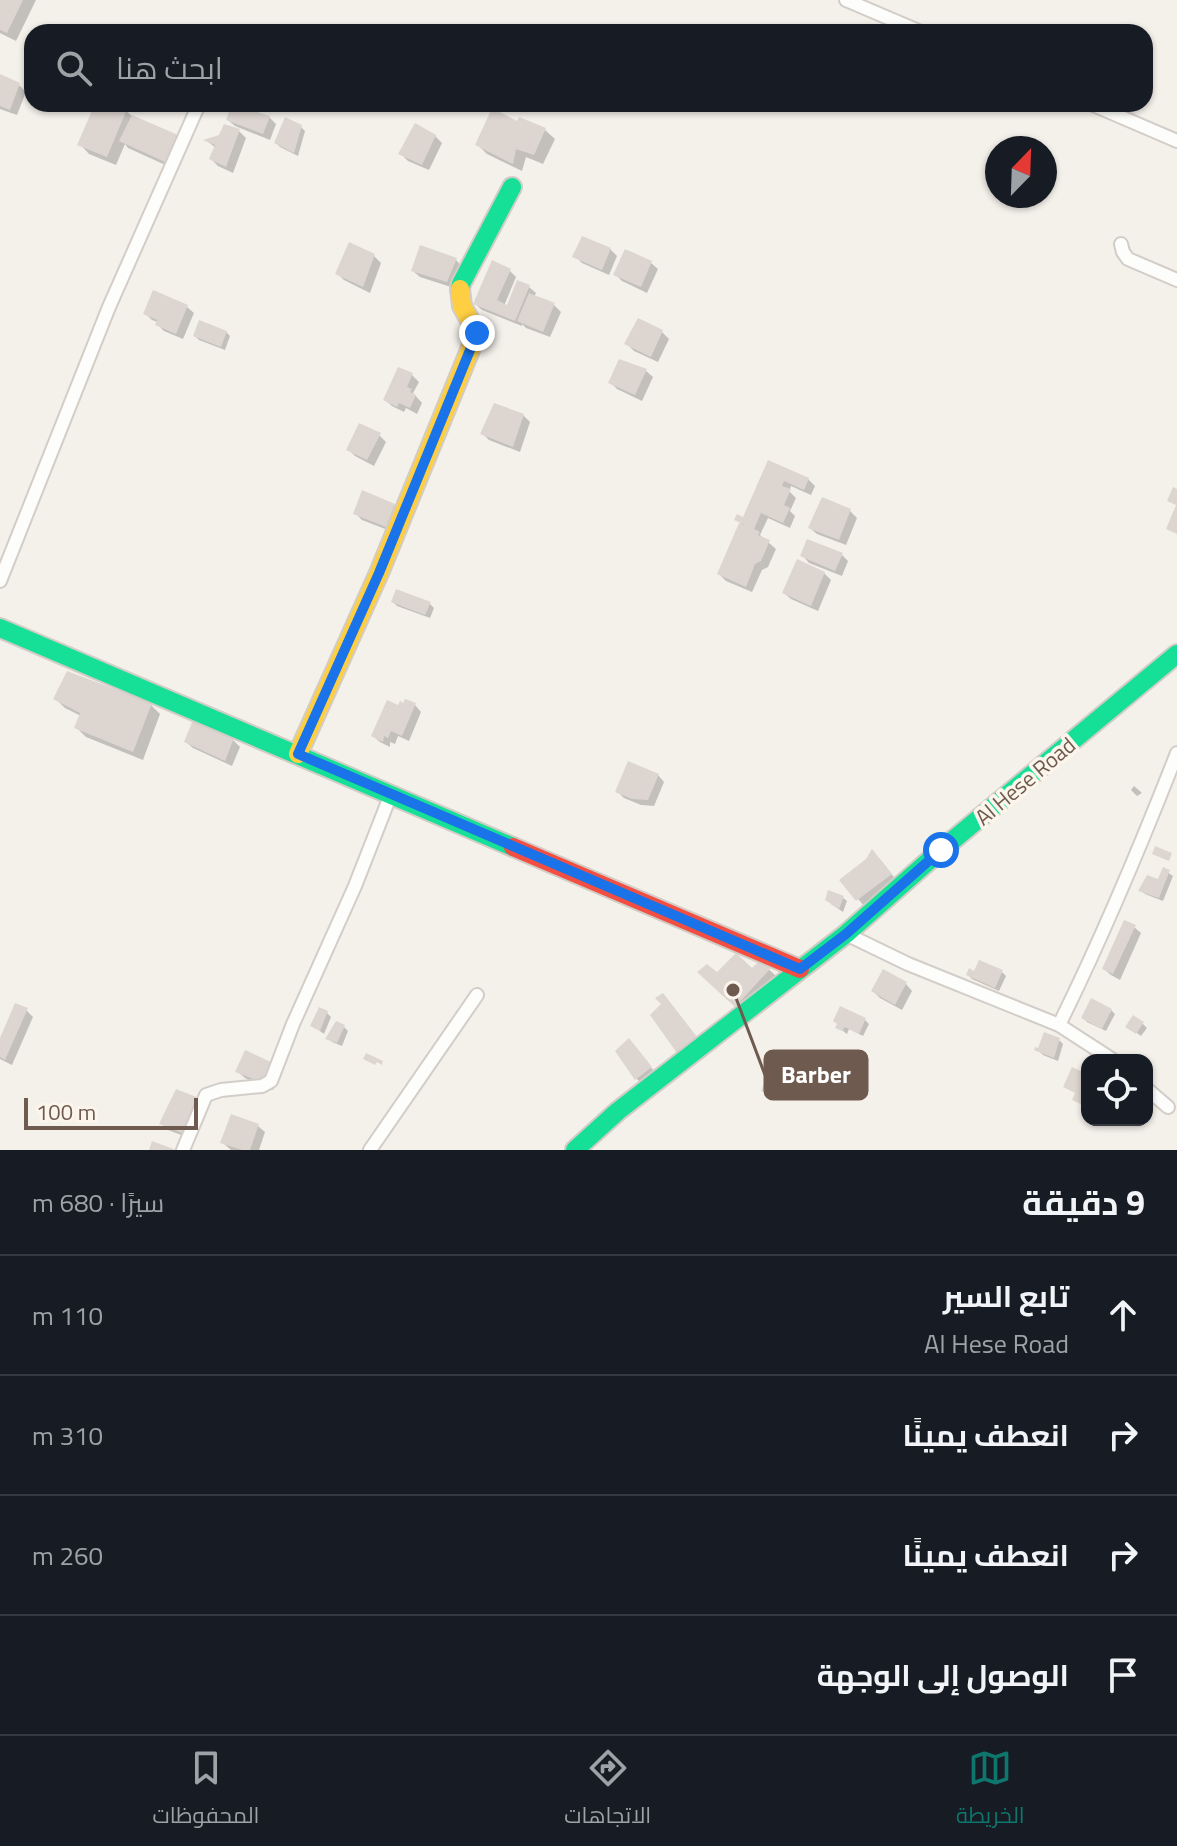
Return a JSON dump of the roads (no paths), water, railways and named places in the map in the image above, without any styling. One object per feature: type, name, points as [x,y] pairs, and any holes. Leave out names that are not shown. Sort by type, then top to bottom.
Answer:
[{"type":"street","points":[[846,0],[902,24]]},
{"type":"street","points":[[0,581],[109,307],[195,112]]},
{"type":"street","points":[[1110,112],[1177,141]]},
{"type":"street","points":[[298,754],[379,573],[477,333],[458,299],[461,284],[512,187]]},
{"type":"street","points":[[1121,244],[1128,259],[1177,280]]},
{"type":"street","points":[[0,628],[800,969]]},
{"type":"street","name":"Al Hese Road","points":[[575,1150],[618,1111],[846,934],[941,850],[1177,654]]},
{"type":"street","points":[[1059,1025],[1144,838],[1177,753]]},
{"type":"street","points":[[183,1150],[206,1095],[221,1090],[262,1086],[271,1081],[391,794]]},
{"type":"street","points":[[846,934],[908,964],[1059,1025],[1104,1054]]},
{"type":"street","points":[[370,1150],[477,995]]},
{"type":"street","points":[[1153,1094],[1168,1107]]},
{"type":"place","name":"Barber","points":[[733,990]]}]
